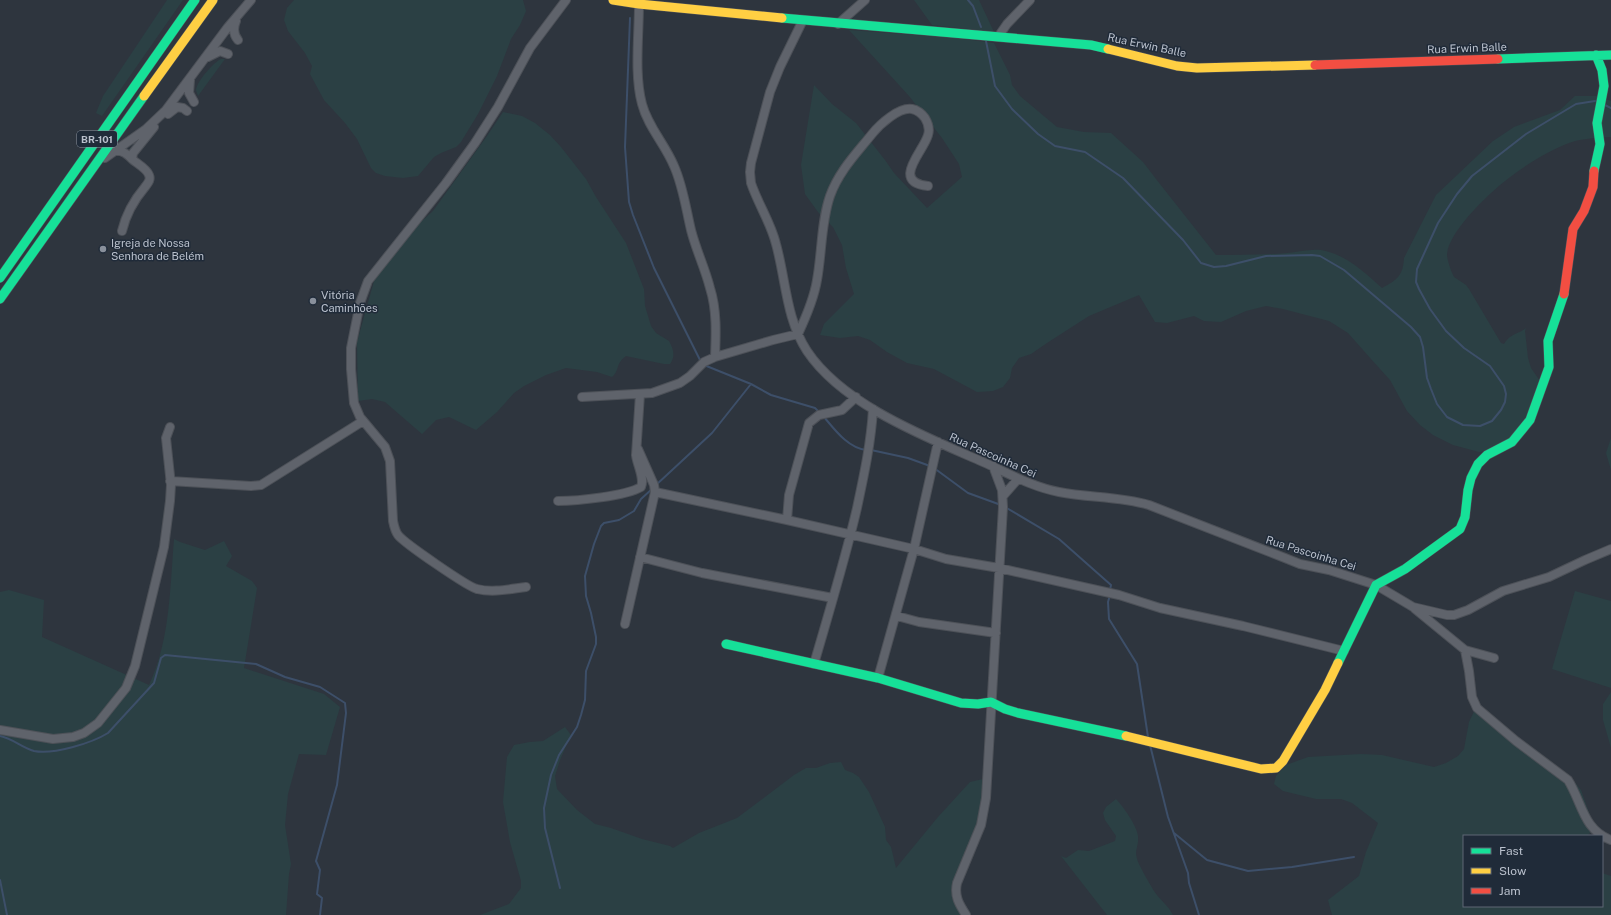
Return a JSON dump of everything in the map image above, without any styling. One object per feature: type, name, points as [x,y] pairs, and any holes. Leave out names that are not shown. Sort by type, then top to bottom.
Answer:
[{"type":"main road","name":"BR-101","points":[[0,278],[194,0]]},
{"type":"main road","name":"BR-101","points":[[0,299],[44,234],[164,71],[214,0]]},
{"type":"main road","name":"Rua Erwin Balle","points":[[613,0],[639,4],[838,24],[1091,46],[1177,66],[1197,68],[1305,66],[1611,55]]},
{"type":"main road","points":[[726,644],[878,678],[961,703],[978,704],[991,702],[1005,709],[1018,713],[1144,740],[1267,770],[1276,768],[1283,760],[1325,690],[1376,585],[1405,569],[1460,529],[1465,517],[1470,484],[1478,464],[1487,455],[1512,442],[1530,420],[1549,367],[1548,341],[1566,289],[1573,229],[1584,211],[1592,191],[1600,144],[1597,122],[1604,80],[1596,55]]},
{"type":"street","points":[[132,159],[134,153],[156,123],[237,16],[251,0]]},
{"type":"street","points":[[526,587],[492,590],[475,588],[420,552],[399,536],[393,521],[390,461],[388,454],[385,447],[357,412],[354,403],[351,348],[360,303],[368,281],[446,183],[475,143],[494,114],[530,48],[566,0]]},
{"type":"street","points":[[838,24],[864,0]]},
{"type":"street","points":[[998,37],[1030,0]]},
{"type":"street","points":[[639,4],[639,91],[642,106],[648,120],[674,165],[683,191],[691,232],[710,288],[714,305],[716,325],[715,357]]},
{"type":"street","points":[[237,16],[233,28],[238,40]]},
{"type":"street","name":"Rua Pascoinha Cei","points":[[803,20],[780,67],[770,92],[755,146],[750,172],[751,183],[776,242],[791,316],[807,351],[829,377],[873,409],[938,442],[1029,484],[1059,492],[1117,498],[1138,502],[1170,512],[1300,564],[1329,570],[1376,585],[1413,608],[1438,614],[1454,615],[1468,610],[1503,591],[1549,577],[1611,550]]},
{"type":"street","points":[[204,60],[216,52],[220,51],[228,54]]},
{"type":"street","points":[[190,78],[189,93],[194,102]]},
{"type":"street","points":[[156,123],[177,107],[188,111]]},
{"type":"street","points":[[582,397],[652,393],[680,383],[690,376],[704,362],[715,357],[798,334],[815,292],[827,208],[835,184],[845,166],[876,130],[885,121],[904,110],[912,109],[918,111],[928,123],[928,137],[914,158],[911,178],[914,182],[920,185],[928,186]]},
{"type":"street","points":[[95,165],[146,129],[166,110]]},
{"type":"street","points":[[114,151],[123,152],[132,159],[148,173],[150,180],[134,203],[124,222],[122,231]]},
{"type":"street","points":[[558,501],[595,498],[628,492],[641,487],[643,482],[637,462],[636,444],[640,394]]},
{"type":"street","points":[[787,520],[789,495],[809,423],[819,416],[842,410],[856,397]]},
{"type":"street","points":[[814,664],[850,535],[868,458],[873,409]]},
{"type":"street","points":[[170,481],[251,486],[262,485],[363,421]]},
{"type":"street","points":[[0,730],[53,739],[73,737],[84,733],[98,723],[121,696],[135,666],[161,564],[169,515],[170,481],[166,438],[170,426]]},
{"type":"street","points":[[878,678],[914,549],[938,442]]},
{"type":"street","points":[[625,624],[655,492],[654,485],[636,444]]},
{"type":"street","points":[[966,915],[956,898],[955,890],[981,825],[988,778],[991,702],[1003,519],[1003,496],[992,466]]},
{"type":"street","points":[[1003,496],[1018,479]]},
{"type":"street","points":[[655,492],[787,520],[914,549],[946,558],[999,568],[1119,595],[1160,608],[1243,626],[1344,651]]},
{"type":"street","points":[[640,557],[702,573],[833,598]]},
{"type":"street","points":[[1413,608],[1465,650],[1494,658]]},
{"type":"street","points":[[896,616],[919,622],[996,633]]},
{"type":"street","points":[[1465,650],[1472,697],[1477,708],[1516,741],[1568,780],[1573,787],[1584,816],[1600,835]]},
{"type":"green space","points":[[167,0],[183,0],[102,116],[96,113],[103,96]]},
{"type":"green space","points":[[294,0],[523,0],[526,11],[520,25],[511,39],[497,76],[478,114],[461,142],[456,147],[434,157],[418,176],[403,178],[385,176],[376,173],[371,168],[357,139],[324,100],[310,74],[312,66],[305,53],[288,31],[284,20],[287,8]]},
{"type":"green space","points":[[914,0],[979,0],[994,32],[932,25]]},
{"type":"green space","points":[[849,30],[955,38],[994,43],[1010,75],[1012,85],[1020,96],[1057,127],[1084,132],[1111,133],[1143,162],[1216,255],[1269,254],[1313,250],[1324,251],[1337,255],[1351,262],[1382,288],[1395,280],[1401,273],[1404,258],[1436,195],[1493,141],[1514,127],[1560,110],[1575,96],[1598,96],[1611,101],[1611,137],[1574,141],[1525,166],[1495,189],[1474,210],[1455,233],[1447,254],[1449,266],[1454,277],[1466,285],[1469,289],[1501,343],[1504,344],[1512,336],[1526,328],[1528,358],[1531,368],[1540,381],[1521,433],[1490,451],[1479,452],[1453,445],[1433,435],[1420,425],[1407,411],[1390,380],[1348,333],[1329,321],[1266,306],[1246,311],[1221,322],[1204,321],[1194,316],[1167,323],[1155,322],[1139,295],[1089,316],[1031,354],[1019,358],[1012,368],[1010,378],[1003,387],[993,391],[977,392],[934,369],[907,363],[887,352],[870,340],[858,336],[840,338],[820,335],[824,324],[854,294],[846,268],[842,245],[833,227],[818,212],[805,194],[801,165],[814,85],[832,104],[856,123],[894,173],[927,208],[962,177],[959,164],[942,138],[909,96]]},
{"type":"green space","points":[[221,59],[225,59],[198,96],[196,90],[199,82],[210,68]]},
{"type":"green space","points":[[503,112],[522,116],[535,123],[550,135],[586,179],[626,243],[644,289],[645,306],[651,326],[656,333],[669,341],[673,349],[673,358],[670,364],[664,364],[626,356],[620,362],[612,377],[597,372],[566,368],[546,375],[524,386],[514,393],[497,412],[476,430],[449,417],[436,420],[422,434],[385,402],[372,399],[358,401],[357,342],[376,274],[414,228],[433,211]]},
{"type":"green space","points":[[1611,438],[1611,470],[1606,453]]},
{"type":"green space","points":[[174,539],[205,550],[224,541],[232,556],[226,566],[252,581],[257,588],[244,668],[324,694],[340,707],[326,755],[299,754],[288,794],[285,825],[291,864],[286,915],[0,915],[0,592],[9,590],[44,600],[42,637],[149,685],[156,668],[165,632],[170,595]]},
{"type":"green space","points":[[1575,591],[1611,601],[1611,688],[1552,669]]},
{"type":"green space","points":[[1611,692],[1611,748],[1603,720],[1603,704]]},
{"type":"green space","points":[[1478,703],[1487,713],[1519,740],[1569,775],[1581,790],[1592,821],[1601,829],[1593,830],[1588,835],[1463,835],[1463,907],[1603,907],[1603,873],[1611,876],[1611,915],[1332,915],[1328,900],[1359,876],[1366,852],[1378,823],[1352,803],[1341,799],[1316,799],[1283,791],[1274,784],[1276,776],[1286,765],[1308,757],[1361,754],[1382,755],[1434,767],[1446,763],[1458,756],[1464,749],[1469,722]]},
{"type":"green space","points":[[565,727],[571,735],[555,776],[557,789],[577,810],[595,824],[673,848],[699,833],[737,818],[794,775],[806,768],[816,768],[830,763],[841,762],[845,770],[859,777],[869,792],[885,827],[886,840],[891,847],[896,868],[938,817],[970,782],[983,779],[990,785],[959,884],[961,915],[480,915],[509,904],[521,888],[521,881],[510,842],[503,802],[507,757],[514,745],[543,741]]},
{"type":"green space","points":[[1116,799],[1129,816],[1137,832],[1138,841],[1136,857],[1140,866],[1154,891],[1169,908],[1173,915],[1107,915],[1061,856],[1066,858],[1078,850],[1089,851],[1115,841],[1116,836],[1105,820],[1103,813],[1106,807]]},
{"type":"waterway","points":[[968,0],[973,6],[981,27]]},
{"type":"waterway","points":[[630,18],[625,147],[629,202],[654,268],[701,362]]},
{"type":"waterway","points":[[986,41],[995,86],[1012,109],[1038,134],[1055,146],[1085,152],[1123,178],[1183,240],[1201,263],[1214,267],[1226,266],[1266,256],[1312,255],[1320,256],[1344,270],[1411,327],[1420,337],[1423,347],[1427,378],[1437,404],[1447,417],[1463,425],[1480,426],[1492,421],[1501,410],[1505,402],[1506,394],[1504,386],[1490,366],[1464,348],[1446,331],[1430,309],[1419,289],[1416,282],[1417,269],[1438,223],[1457,194],[1472,176],[1526,134],[1576,104],[1595,101]]},
{"type":"waterway","points":[[1605,105],[1611,108]]},
{"type":"waterway","points":[[704,365],[751,384],[771,395],[815,408],[819,412]]},
{"type":"waterway","points":[[656,485],[712,433],[751,384]]},
{"type":"waterway","points":[[824,417],[842,438],[853,446],[866,450]]},
{"type":"waterway","points":[[871,450],[908,458],[930,466]]},
{"type":"waterway","points":[[934,468],[968,493],[1001,505]]},
{"type":"waterway","points":[[560,888],[545,828],[544,808],[551,775],[559,755],[577,727],[581,715],[585,700],[586,671],[596,644],[596,637],[586,596],[585,576],[601,526],[604,523],[619,520],[634,511],[641,499],[652,489]]},
{"type":"waterway","points":[[1005,507],[1059,539],[1111,585],[1110,590]]},
{"type":"waterway","points":[[1110,595],[1108,602],[1109,619],[1137,664],[1148,737]]},
{"type":"waterway","points":[[0,736],[30,750],[42,752],[62,750],[101,737],[108,733],[154,683],[161,658],[165,655],[256,664],[285,677],[320,687],[345,703],[346,713],[337,785],[316,861],[320,870],[317,894],[322,898],[320,915]]},
{"type":"waterway","points":[[1150,745],[1168,817],[1188,873],[1189,883],[1199,915]]},
{"type":"waterway","points":[[1174,833],[1207,860],[1248,871],[1292,867],[1354,857]]},
{"type":"waterway","points":[[0,880],[7,915]]},
{"type":"traffic: fast","points":[[0,278],[195,0]]},
{"type":"traffic: fast","points":[[782,18],[1091,45],[1108,49]]},
{"type":"traffic: fast","points":[[1594,171],[1600,144],[1597,123],[1604,86],[1602,70],[1596,55]]},
{"type":"traffic: fast","points":[[1498,59],[1611,55]]},
{"type":"traffic: fast","points":[[0,299],[144,96]]},
{"type":"traffic: fast","points":[[1338,663],[1376,585],[1405,569],[1460,529],[1465,517],[1471,478],[1478,464],[1487,455],[1512,442],[1530,420],[1549,367],[1548,341],[1564,294]]},
{"type":"traffic: fast","points":[[726,644],[878,678],[961,703],[978,704],[991,702],[1005,709],[1018,713],[1126,736]]},
{"type":"traffic: slow","points":[[144,96],[213,0]]},
{"type":"traffic: slow","points":[[613,0],[639,4],[782,18]]},
{"type":"traffic: slow","points":[[1108,49],[1177,66],[1197,68],[1315,65]]},
{"type":"traffic: slow","points":[[1126,736],[1261,769],[1276,768],[1283,761],[1325,690],[1338,663]]},
{"type":"traffic: jam","points":[[1315,65],[1498,59]]},
{"type":"traffic: jam","points":[[1564,294],[1573,229],[1584,211],[1593,187],[1594,171]]},
{"type":"place","name":"Igreja de Nossa Senhora de Belém","points":[[103,249]]},
{"type":"place","name":"Vitória Caminhões","points":[[313,301]]}]
